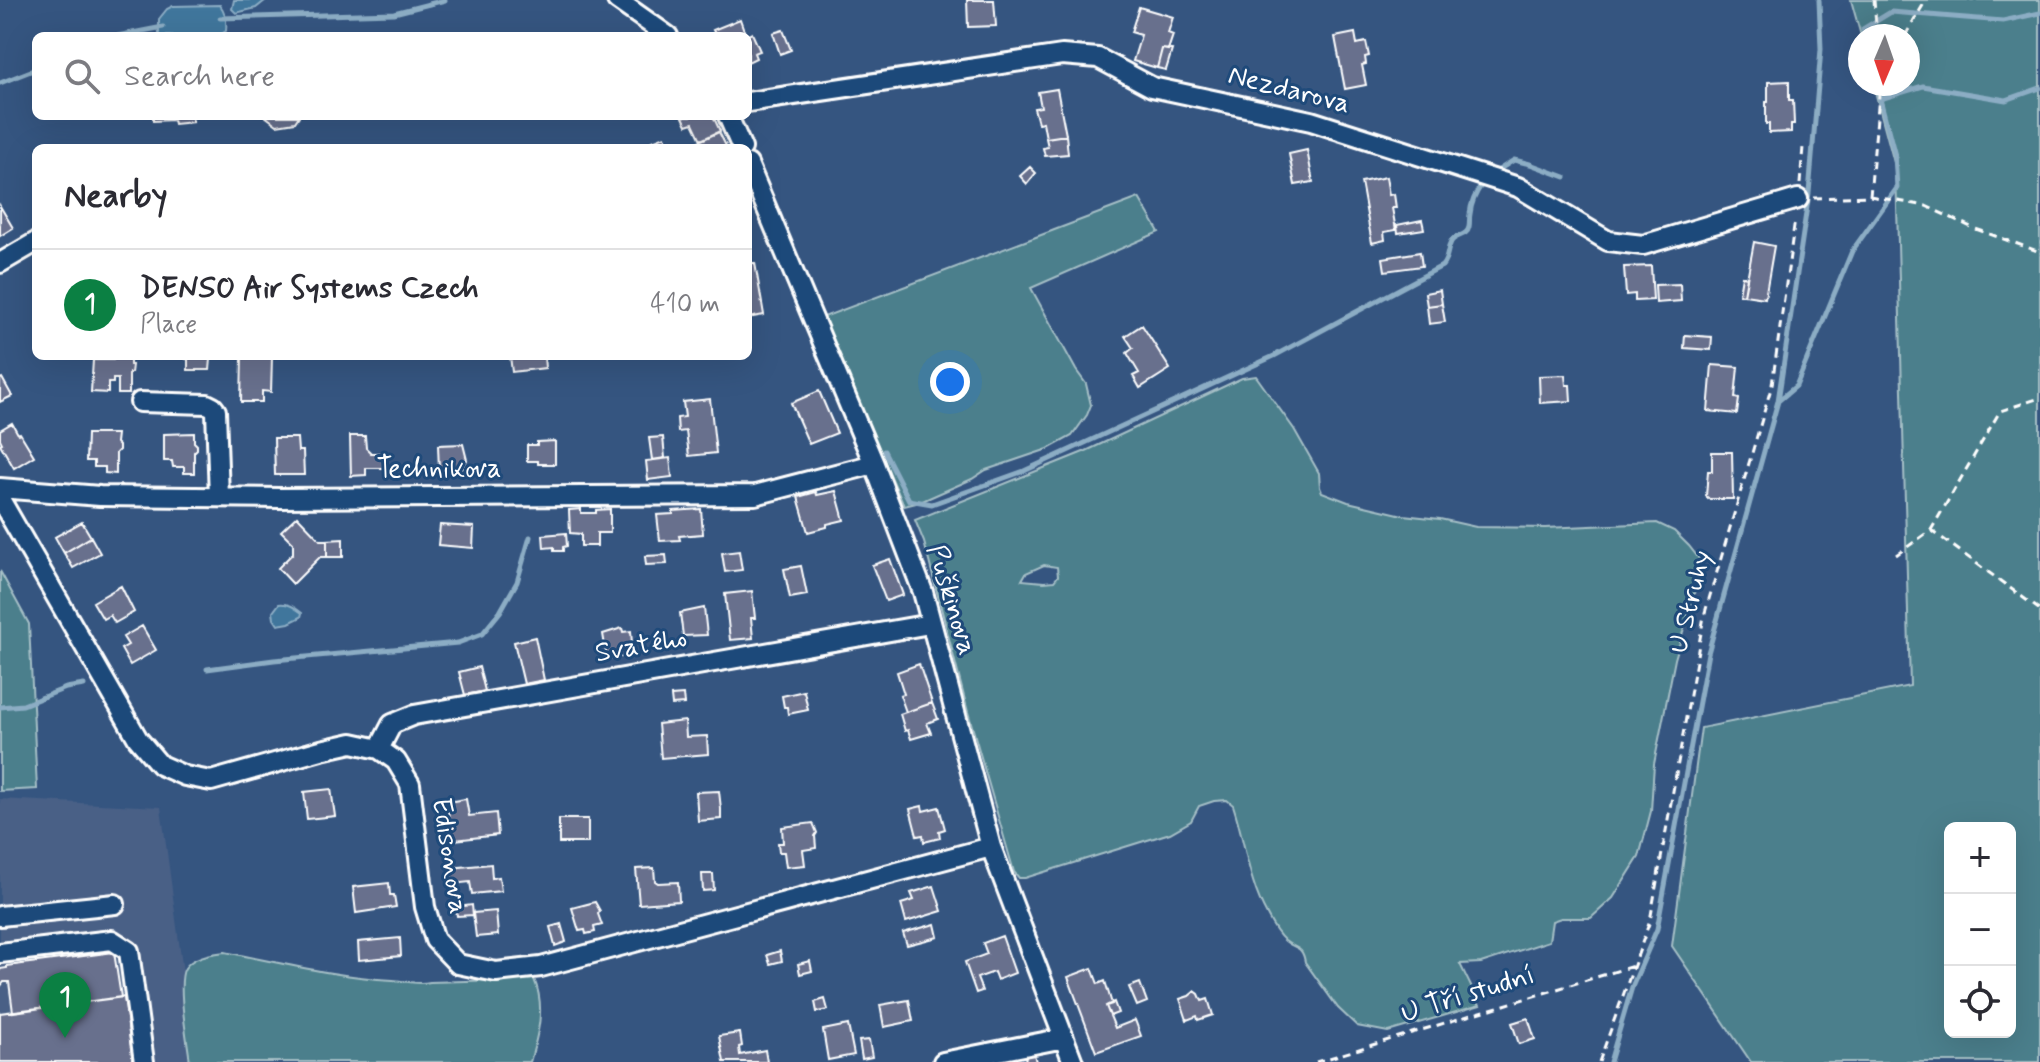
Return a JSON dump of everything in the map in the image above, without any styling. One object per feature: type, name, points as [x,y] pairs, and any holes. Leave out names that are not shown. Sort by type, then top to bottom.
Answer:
[{"type":"street","points":[[617,0],[662,32]]},
{"type":"street","name":"Nezdarova","points":[[752,101],[1062,55],[1098,58],[1152,87],[1311,121],[1518,187],[1608,241],[1643,245],[1798,199]]},
{"type":"street","points":[[730,120],[740,144]]},
{"type":"street","name":"Puškinova","points":[[752,184],[757,210],[874,464],[923,592],[991,847],[1073,1062]]},
{"type":"street","points":[[0,263],[32,244]]},
{"type":"street","points":[[140,402],[207,404],[213,407],[216,411],[219,497]]},
{"type":"street","name":"Technikova","points":[[0,488],[100,496],[755,495],[874,464]]},
{"type":"street","points":[[0,499],[138,739],[160,765],[185,776],[211,781],[352,743],[379,749]]},
{"type":"street","name":"Svatého","points":[[379,749],[392,724],[414,715],[930,624]]},
{"type":"street","name":"Edisonova","points":[[379,749],[396,761],[410,784],[425,907],[435,940],[458,964],[496,972],[541,967],[991,847]]},
{"type":"street","points":[[0,916],[115,904]]},
{"type":"street","points":[[0,953],[112,940],[129,951],[144,1062]]},
{"type":"street","points":[[943,1062],[1064,1038]]},
{"type":"path","points":[[1874,0],[1876,24]]},
{"type":"path","points":[[1912,24],[1926,0]]},
{"type":"path","points":[[1870,196],[1879,96]]},
{"type":"path","name":"U Struhy","points":[[1599,1062],[1650,921],[1704,616],[1772,385],[1803,147]]},
{"type":"path","points":[[1798,199],[1870,196],[1926,206],[1973,228],[2040,252]]},
{"type":"path","points":[[1896,555],[1931,530],[2000,411],[2040,398]]},
{"type":"path","points":[[1931,530],[2040,610]]},
{"type":"path","name":"U Tří studní","points":[[1316,1062],[1633,966]]},
{"type":"shaded area","points":[[234,0],[266,0],[256,8],[236,13],[232,9]]},
{"type":"shaded area","points":[[220,5],[225,14],[226,31],[159,32],[159,19],[173,6]]},
{"type":"shaded area","points":[[279,604],[294,607],[302,613],[301,617],[278,625],[273,612]]},
{"type":"shaded area","points":[[0,799],[161,807],[195,1062],[0,1062]]},
{"type":"green space","points":[[1851,0],[2040,0],[2040,1062],[1751,1062],[1672,946],[1701,728],[1910,686],[1896,170],[1876,96],[1920,96],[1920,24],[1858,24]]},
{"type":"green space","points":[[1139,198],[1159,232],[1031,288],[1086,384],[1091,405],[1072,436],[1048,449],[986,470],[920,502],[904,506],[821,318]]},
{"type":"green space","points":[[1256,376],[1294,429],[1319,473],[1322,492],[1348,502],[1403,515],[1476,527],[1545,528],[1657,523],[1674,531],[1700,560],[1699,577],[1675,659],[1654,764],[1651,811],[1639,857],[1613,898],[1591,918],[1552,921],[1549,941],[1481,963],[1460,964],[1480,1005],[1388,1032],[1357,1026],[1338,1008],[1300,950],[1282,938],[1271,922],[1255,889],[1233,805],[1227,800],[1199,806],[1191,821],[1170,833],[1025,878],[1019,878],[1014,872],[924,542],[915,520],[1086,451],[1242,378]],"holes":[[[1044,565],[1057,567],[1058,576],[1054,581],[1022,580],[1026,573]]]},
{"type":"green space","points":[[0,571],[29,624],[37,789],[0,791]]},
{"type":"green space","points":[[225,952],[330,973],[416,983],[534,979],[540,1010],[530,1062],[190,1062],[182,999],[185,968],[203,956]]},
{"type":"building","points":[[967,0],[994,0],[996,26],[968,27]]},
{"type":"building","points":[[1139,7],[1173,17],[1168,33],[1173,35],[1168,50],[1162,49],[1157,68],[1133,61],[1141,35],[1131,32]]},
{"type":"building","points":[[740,19],[745,32],[714,32]]},
{"type":"building","points":[[783,30],[791,50],[780,54],[773,33]]},
{"type":"building","points":[[752,33],[760,51],[754,53],[756,58],[752,60]]},
{"type":"building","points":[[1355,33],[1357,44],[1366,42],[1369,56],[1365,57],[1366,64],[1362,65],[1366,85],[1345,89],[1335,37]]},
{"type":"building","points":[[1162,49],[1172,50],[1166,70],[1157,68]]},
{"type":"building","points":[[1789,81],[1794,124],[1791,124],[1791,132],[1769,133],[1769,124],[1766,124],[1768,82]]},
{"type":"building","points":[[1057,89],[1066,135],[1046,138],[1043,122],[1038,123],[1034,108],[1041,107],[1038,92]]},
{"type":"building","points":[[173,120],[193,122],[174,124]]},
{"type":"building","points":[[270,120],[296,120],[295,122],[277,125]]},
{"type":"building","points":[[684,120],[715,120],[720,131],[701,140],[693,123],[687,125]]},
{"type":"building","points":[[719,132],[725,144],[695,144]]},
{"type":"building","points":[[1066,135],[1068,154],[1045,156],[1043,148],[1048,147],[1046,138]]},
{"type":"building","points":[[665,136],[668,144],[645,144]]},
{"type":"building","points":[[1307,150],[1313,182],[1295,185],[1289,154]]},
{"type":"building","points":[[1030,167],[1036,173],[1027,184],[1020,176]]},
{"type":"building","points":[[1386,177],[1389,195],[1394,194],[1396,208],[1392,208],[1396,230],[1384,232],[1385,240],[1372,243],[1361,182]]},
{"type":"building","points":[[0,206],[13,228],[0,236]]},
{"type":"building","points":[[1422,220],[1424,229],[1398,233],[1397,225]]},
{"type":"building","points":[[1754,242],[1774,246],[1765,298],[1744,295]]},
{"type":"building","points":[[1420,252],[1422,266],[1385,271],[1383,258]]},
{"type":"building","points":[[752,263],[755,263],[764,315],[752,317]]},
{"type":"building","points":[[1651,266],[1653,300],[1635,301],[1635,294],[1626,295],[1624,267]]},
{"type":"building","points":[[1742,276],[1747,277],[1744,295],[1739,294]]},
{"type":"building","points":[[1680,284],[1681,301],[1656,303],[1655,285]]},
{"type":"building","points":[[1440,290],[1442,304],[1427,306],[1425,293]]},
{"type":"building","points":[[1442,304],[1445,322],[1429,324],[1427,306]]},
{"type":"building","points":[[1142,325],[1170,369],[1140,388],[1133,376],[1139,373],[1127,353],[1133,348],[1125,336]]},
{"type":"building","points":[[1685,335],[1712,337],[1711,350],[1684,348]]},
{"type":"building","points":[[93,360],[130,360],[129,394],[118,394],[118,379],[108,383],[108,393],[91,392]]},
{"type":"building","points":[[188,360],[211,360],[210,370],[188,370]]},
{"type":"building","points":[[242,360],[272,360],[271,392],[262,391],[262,402],[241,402]]},
{"type":"building","points":[[510,360],[544,360],[545,368],[512,372]]},
{"type":"building","points":[[1712,365],[1738,367],[1737,414],[1708,411]]},
{"type":"building","points":[[1565,375],[1566,385],[1570,385],[1571,401],[1540,403],[1539,376]]},
{"type":"building","points":[[0,379],[12,396],[0,402]]},
{"type":"building","points":[[819,391],[837,433],[809,444],[791,403]]},
{"type":"building","points":[[710,399],[716,453],[689,456],[686,431],[678,432],[677,418],[685,417],[683,402]]},
{"type":"building","points":[[12,423],[34,456],[14,468],[0,444],[0,430]]},
{"type":"building","points":[[194,433],[197,449],[194,452],[194,473],[184,473],[184,467],[173,467],[172,461],[164,461],[164,434]]},
{"type":"building","points":[[87,434],[117,434],[116,474],[105,473],[105,467],[94,467],[94,461],[86,461]]},
{"type":"building","points":[[350,436],[365,436],[366,448],[371,453],[383,453],[383,468],[366,468],[366,475],[351,476]]},
{"type":"building","points":[[663,437],[665,458],[652,460],[649,438]]},
{"type":"building","points":[[274,438],[297,438],[298,451],[303,451],[304,475],[275,475]]},
{"type":"building","points":[[555,441],[555,464],[527,461],[527,445]]},
{"type":"building","points":[[463,444],[467,460],[465,468],[439,470],[438,445]]},
{"type":"building","points":[[1712,452],[1732,452],[1733,499],[1709,499],[1706,496],[1708,471],[1712,471]]},
{"type":"building","points":[[670,458],[672,477],[648,480],[646,461]]},
{"type":"building","points":[[836,491],[844,520],[808,532],[798,497]]},
{"type":"building","points":[[581,509],[581,513],[596,513],[596,510],[610,509],[610,533],[597,533],[597,546],[581,546],[581,534],[570,533],[569,510]]},
{"type":"building","points":[[701,509],[703,534],[660,541],[657,515]]},
{"type":"building","points":[[297,516],[320,540],[327,540],[327,557],[320,557],[293,584],[278,568],[293,553],[293,543],[281,531]]},
{"type":"building","points":[[82,522],[91,537],[64,553],[55,537]]},
{"type":"building","points":[[440,525],[474,527],[473,548],[438,545]]},
{"type":"building","points":[[566,533],[567,546],[563,547],[563,551],[554,551],[554,547],[544,548],[543,535]]},
{"type":"building","points":[[91,537],[100,553],[73,568],[64,553]]},
{"type":"building","points":[[343,539],[343,557],[327,557],[327,540]]},
{"type":"building","points":[[739,551],[742,570],[725,572],[722,553]]},
{"type":"building","points":[[666,555],[667,564],[646,565],[645,556]]},
{"type":"building","points":[[890,559],[903,595],[886,601],[872,565]]},
{"type":"building","points":[[801,566],[807,595],[790,598],[784,569]]},
{"type":"building","points":[[121,586],[134,612],[115,623],[110,615],[103,619],[93,602]]},
{"type":"building","points":[[752,591],[755,618],[751,618],[753,638],[730,640],[725,594]]},
{"type":"building","points":[[704,608],[707,635],[683,636],[680,613]]},
{"type":"building","points":[[142,626],[156,650],[130,665],[121,649],[128,645],[123,637]]},
{"type":"building","points":[[622,628],[623,632],[631,631],[633,656],[607,658],[603,634]]},
{"type":"building","points":[[535,637],[544,680],[524,684],[514,642]]},
{"type":"building","points":[[919,664],[932,703],[906,712],[897,672]]},
{"type":"building","points":[[479,667],[485,691],[465,695],[459,672]]},
{"type":"building","points":[[804,691],[808,710],[788,714],[782,696]]},
{"type":"building","points":[[683,695],[684,704],[672,705],[671,696]]},
{"type":"building","points":[[932,703],[938,719],[927,723],[931,733],[911,739],[900,714]]},
{"type":"building","points":[[685,721],[686,737],[707,736],[708,754],[661,758],[658,724]]},
{"type":"building","points":[[331,789],[335,816],[307,819],[304,792]]},
{"type":"building","points":[[719,791],[721,819],[698,821],[696,792]]},
{"type":"building","points":[[466,799],[469,816],[496,813],[498,835],[446,841],[444,819],[449,819],[447,802]]},
{"type":"building","points":[[922,806],[923,811],[939,807],[945,829],[939,831],[940,838],[924,842],[923,835],[917,836],[910,809]]},
{"type":"building","points":[[559,819],[588,819],[588,843],[559,843]]},
{"type":"building","points":[[813,823],[817,833],[816,848],[803,850],[805,865],[786,867],[784,852],[779,852],[778,843],[783,843],[782,827]]},
{"type":"building","points":[[491,864],[492,878],[499,877],[501,891],[472,894],[470,882],[452,884],[450,868]]},
{"type":"building","points":[[654,868],[658,883],[678,882],[679,901],[639,904],[636,869]]},
{"type":"building","points":[[702,874],[713,874],[714,890],[703,891]]},
{"type":"building","points":[[389,883],[396,907],[356,913],[353,887]]},
{"type":"building","points":[[934,886],[942,911],[906,922],[901,904],[914,900],[911,893]]},
{"type":"building","points":[[595,902],[602,925],[594,927],[595,932],[586,934],[585,930],[579,931],[572,908]]},
{"type":"building","points":[[472,905],[473,915],[457,916],[456,907]]},
{"type":"building","points":[[496,911],[498,935],[476,937],[473,913]]},
{"type":"building","points":[[561,924],[566,942],[555,946],[550,927]]},
{"type":"building","points":[[935,924],[938,937],[907,945],[903,933]]},
{"type":"building","points":[[1002,936],[1015,973],[997,980],[994,972],[977,978],[982,991],[976,993],[965,962],[987,954],[983,943]]},
{"type":"building","points":[[400,938],[401,956],[359,960],[358,942]]},
{"type":"building","points":[[780,951],[782,961],[770,964],[767,955]]},
{"type":"building","points":[[114,952],[121,997],[13,1012],[9,982],[4,982],[0,987],[0,969],[7,966]]},
{"type":"building","points":[[810,961],[812,971],[800,974],[798,964]]},
{"type":"building","points":[[1092,968],[1098,984],[1105,981],[1112,1004],[1106,1006],[1115,1028],[1135,1020],[1141,1036],[1096,1052],[1068,977]]},
{"type":"building","points":[[1140,983],[1147,1002],[1137,1006],[1129,987]]},
{"type":"building","points":[[1195,991],[1202,1001],[1208,999],[1213,1015],[1187,1020],[1180,999]]},
{"type":"building","points":[[124,997],[133,1062],[0,1062],[0,1013]]},
{"type":"building","points":[[825,999],[828,1010],[817,1012],[815,1002]]},
{"type":"building","points":[[909,1000],[913,1021],[884,1027],[880,1005]]},
{"type":"building","points":[[1114,1002],[1118,1013],[1110,1016],[1106,1006]]},
{"type":"building","points":[[1528,1018],[1535,1039],[1519,1044],[1512,1023]]},
{"type":"building","points":[[848,1025],[854,1055],[828,1060],[823,1030]]},
{"type":"building","points":[[740,1033],[740,1055],[765,1050],[767,1062],[724,1062],[719,1036]]},
{"type":"building","points":[[869,1040],[872,1057],[862,1059],[859,1041]]},
{"type":"building","points":[[1034,1054],[1036,1062],[1026,1062],[1025,1056]]},
{"type":"waterway","points":[[220,18],[394,13],[445,0]]},
{"type":"waterway","points":[[1610,1062],[1632,987],[1657,929],[1708,653],[1778,401],[1809,193],[1821,49],[1819,0]]},
{"type":"waterway","points":[[1871,24],[1891,12],[2003,21],[2040,13]]},
{"type":"waterway","points":[[137,32],[163,27]]},
{"type":"waterway","points":[[0,83],[32,71]]},
{"type":"waterway","points":[[1880,99],[1923,86],[2006,100],[2040,88]]},
{"type":"waterway","points":[[1778,401],[1796,386],[1852,251],[1897,188],[1895,156],[1879,96]]},
{"type":"waterway","points":[[1494,173],[1514,160],[1565,177]]},
{"type":"waterway","points":[[884,451],[909,500],[932,504],[1024,471],[1274,356],[1442,266],[1451,242],[1468,230],[1472,202],[1482,184]]},
{"type":"waterway","points":[[207,669],[458,643],[482,634],[500,612],[517,582],[530,537]]},
{"type":"waterway","points":[[0,707],[23,705],[66,688],[84,685]]},
{"type":"place","name":"DENSO Air Systems Czech","points":[[65,1038]]}]
